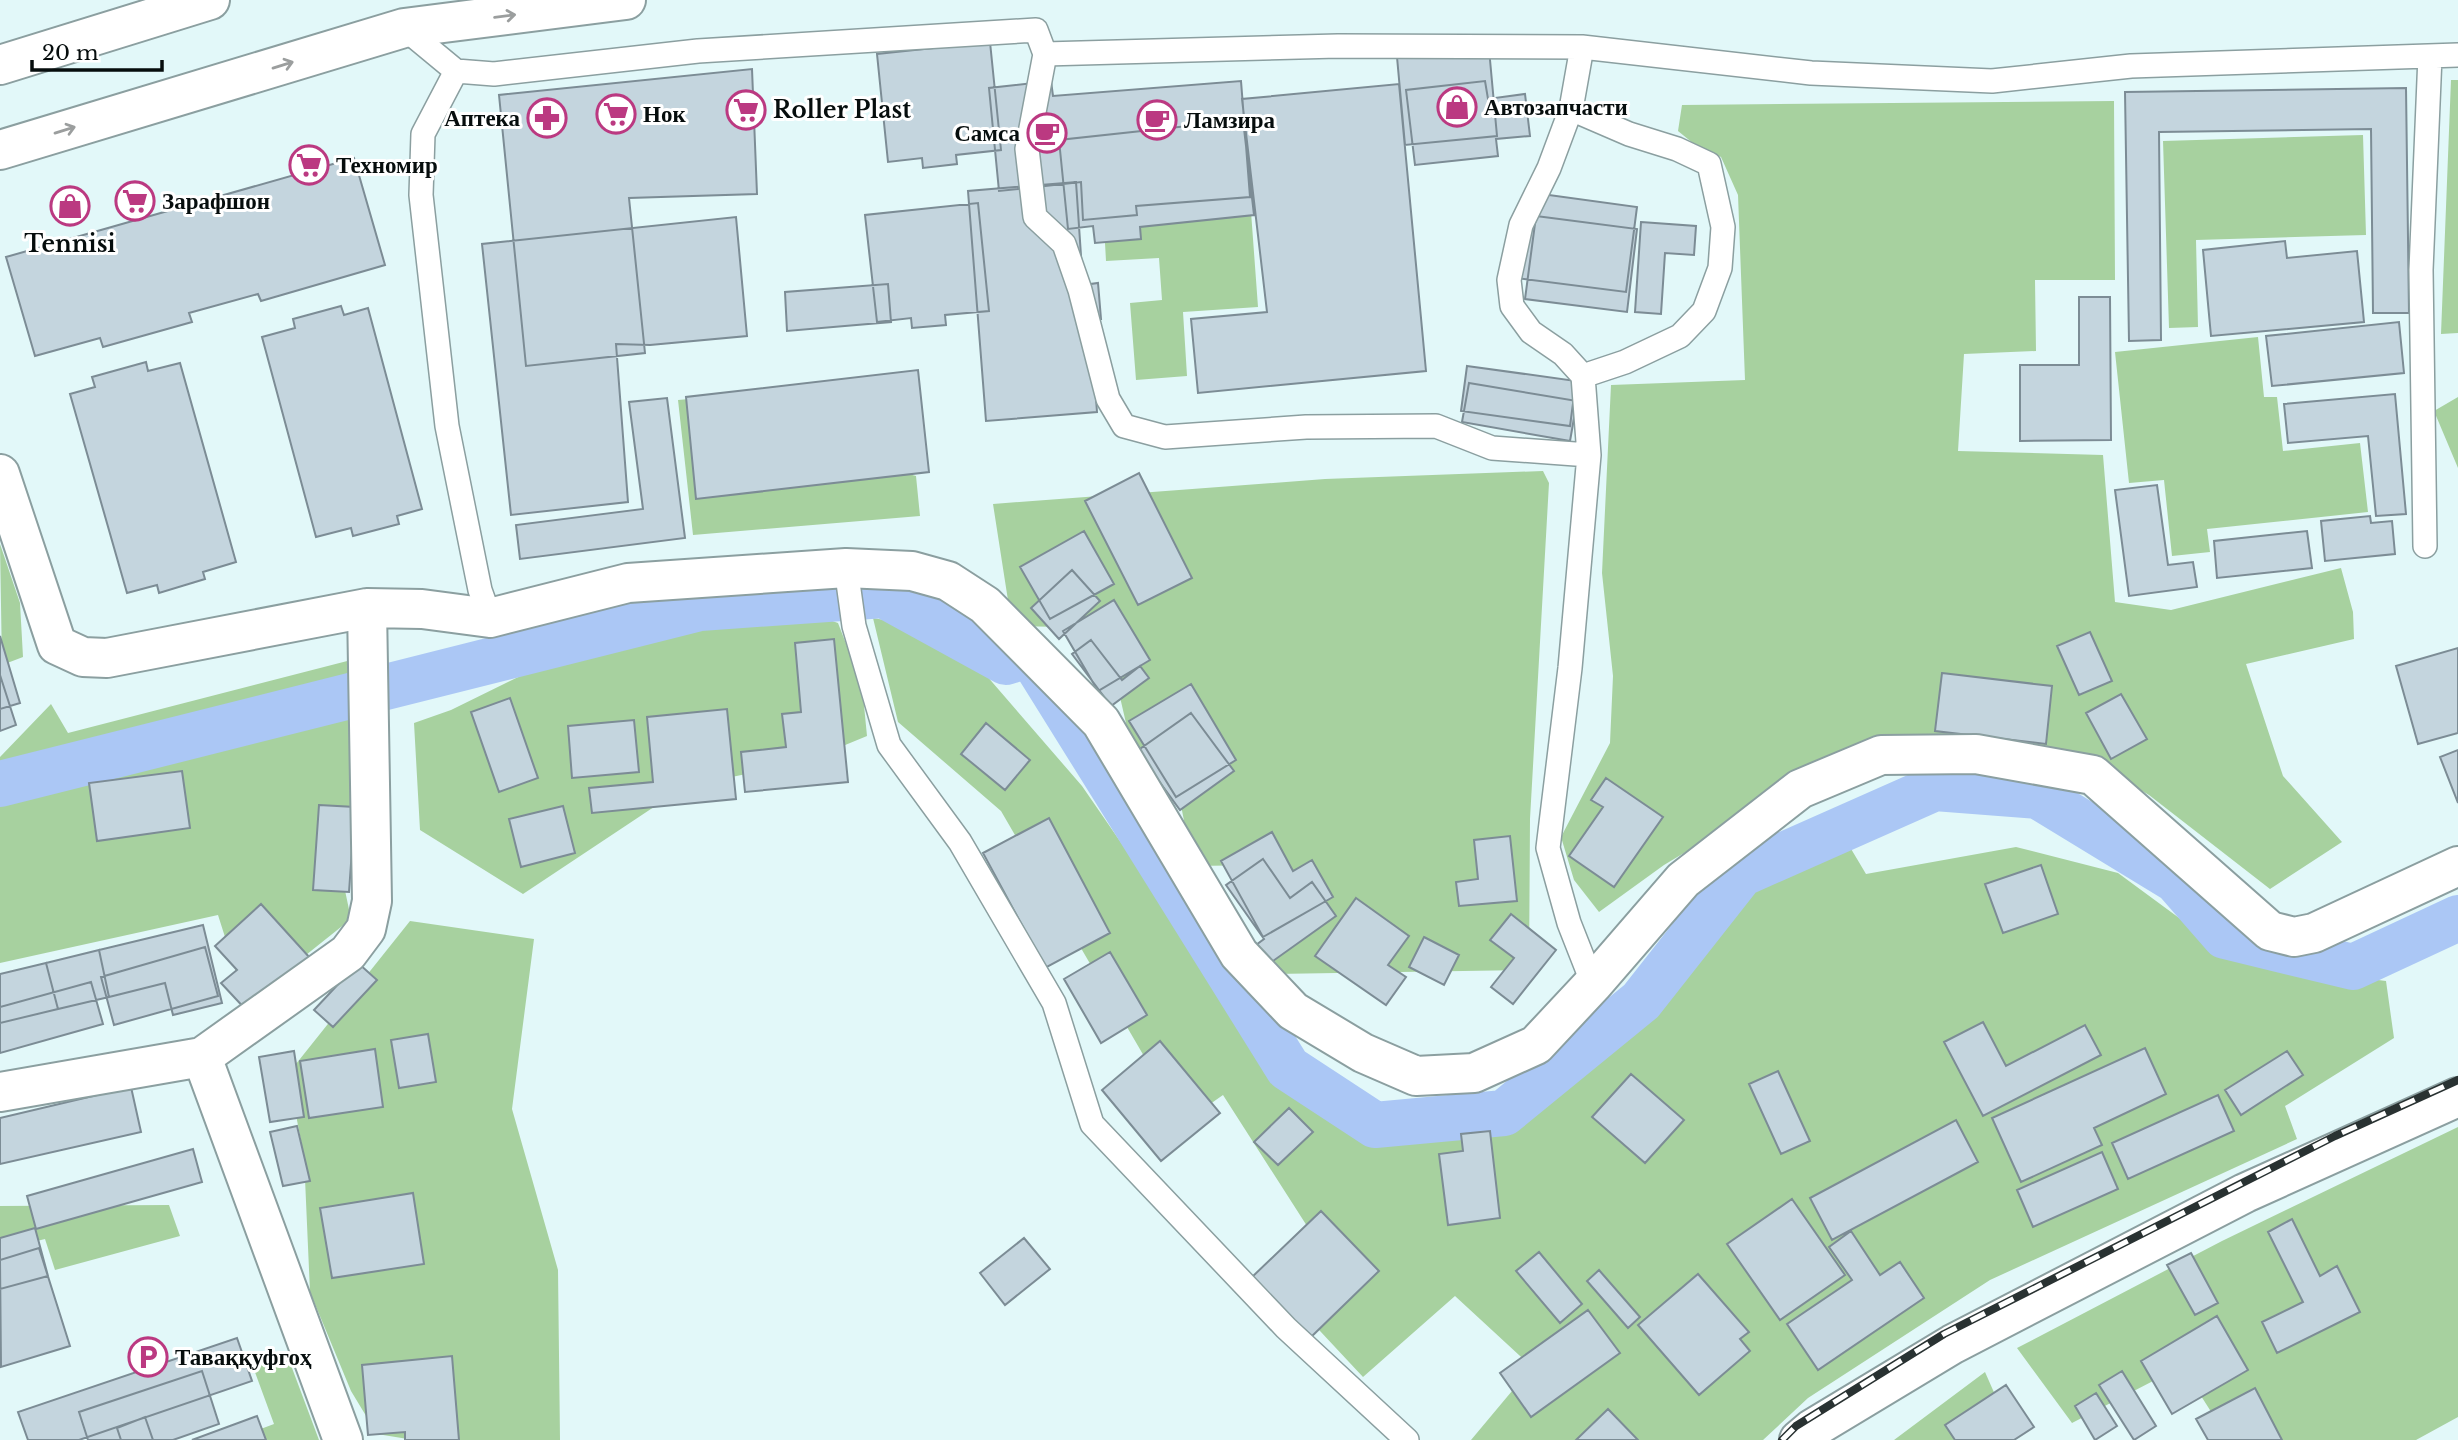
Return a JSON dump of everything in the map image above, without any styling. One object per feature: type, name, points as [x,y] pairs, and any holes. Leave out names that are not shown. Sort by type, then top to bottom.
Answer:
[{"type":"street","points":[[0,65],[210,0]]},
{"type":"street","points":[[0,150],[404,29],[626,0]]},
{"type":"street","points":[[0,474],[57,645],[83,657],[107,658],[367,608],[422,609],[490,618],[628,583],[848,578],[912,571],[948,581],[985,605],[1101,722],[1239,954],[1293,1011],[1363,1053],[1416,1076],[1474,1073],[1536,1045],[1683,880],[1800,789],[1881,755],[1976,754],[2093,775],[2270,931],[2294,937],[2314,933],[2458,866]]},
{"type":"street","points":[[0,1092],[202,1057],[348,953],[366,929],[372,901],[367,608]]},
{"type":"street","points":[[202,1057],[344,1440]]},
{"type":"street","points":[[1799,1440],[1812,1429],[1953,1344],[2245,1194],[2458,1097]]},
{"type":"lane","points":[[404,29],[456,71],[494,74],[698,51],[1036,30],[1045,54],[1027,149],[1035,217],[1063,244],[1080,290],[1108,399],[1124,426],[1165,437],[1306,427],[1436,426],[1492,448],[1589,455]]},
{"type":"lane","points":[[1045,54],[1338,46],[1582,47],[1811,73],[1992,81],[2132,66],[2458,54]]},
{"type":"lane","points":[[1582,47],[1571,108],[1549,169],[1521,225],[1508,280],[1512,306],[1531,332],[1563,354],[1583,376],[1589,455],[1570,668],[1548,848],[1569,923],[1593,984]]},
{"type":"lane","points":[[2424,546],[2421,270],[2430,56]]},
{"type":"lane","points":[[456,71],[423,134],[421,195],[447,426],[480,590],[490,618]]},
{"type":"lane","points":[[1571,108],[1629,134],[1677,149],[1709,164],[1723,227],[1720,268],[1704,311],[1679,336],[1625,362],[1583,376]]},
{"type":"lane","points":[[848,578],[854,626],[889,746],[960,842],[1054,1003],[1092,1124],[1286,1328],[1406,1440]]},
{"type":"green space","points":[[2451,80],[2458,80],[2458,333],[2441,334]]},
{"type":"green space","points":[[2114,101],[2115,280],[2035,280],[2036,351],[1964,354],[1958,451],[2103,455],[2115,602],[2171,610],[2341,568],[2353,612],[2354,639],[2246,664],[2283,776],[2342,842],[2270,889],[2149,795],[2109,771],[1877,737],[1664,865],[1599,912],[1574,880],[1561,837],[1610,743],[1613,676],[1602,573],[1611,385],[1745,380],[1738,195],[1721,157],[1694,144],[1678,131],[1682,105]]},
{"type":"green space","points":[[2363,135],[2366,235],[2196,240],[2198,327],[2169,328],[2163,141]]},
{"type":"green space","points":[[1250,198],[1258,307],[1183,312],[1187,376],[1136,380],[1130,303],[1162,300],[1159,258],[1106,261],[1104,225]]},
{"type":"green space","points":[[2258,337],[2264,397],[2277,397],[2283,451],[2360,443],[2368,512],[2207,529],[2210,552],[2172,556],[2164,480],[2129,483],[2115,352]]},
{"type":"green space","points":[[803,389],[898,471],[916,476],[920,516],[693,535],[678,400]]},
{"type":"green space","points":[[2458,397],[2458,468],[2434,411]]},
{"type":"green space","points":[[1543,471],[1549,483],[1530,819],[1529,970],[1274,974],[1267,865],[1193,866],[1170,750],[1135,762],[1104,628],[1012,626],[993,504],[1325,479]]},
{"type":"green space","points":[[0,544],[20,603],[23,657],[2,665]]},
{"type":"green space","points":[[786,605],[838,623],[862,685],[867,736],[804,762],[684,787],[523,894],[420,830],[414,723],[451,710],[600,637]]},
{"type":"green space","points":[[873,618],[948,631],[1082,786],[1279,1072],[1373,1136],[1521,1120],[1649,1015],[1752,884],[1838,827],[1866,874],[2016,847],[2118,873],[2224,951],[2386,981],[2394,1038],[2285,1106],[2297,1139],[1990,1280],[1808,1398],[1763,1440],[1471,1440],[1532,1367],[1455,1296],[1363,1377],[1306,1316],[1323,1251],[1223,1095],[1183,1123],[1001,811],[898,722]]},
{"type":"green space","points":[[355,659],[360,832],[334,838],[351,919],[246,1003],[218,915],[0,963],[0,757],[51,704],[68,733]]},
{"type":"green space","points":[[410,921],[534,939],[512,1109],[558,1270],[560,1440],[414,1440],[377,1434],[351,1391],[310,1292],[304,1156],[288,1074]]},
{"type":"green space","points":[[2458,1127],[2458,1417],[2416,1440],[2229,1440],[2182,1366],[2072,1423],[2017,1348],[2222,1241]]},
{"type":"green space","points":[[169,1205],[180,1236],[55,1270],[45,1239],[0,1250],[0,1206]]},
{"type":"green space","points":[[286,1352],[319,1440],[231,1440],[274,1424],[252,1364]]},
{"type":"green space","points":[[1985,1372],[2015,1440],[1894,1440]]},
{"type":"building","points":[[990,42],[1001,150],[956,155],[957,164],[923,168],[922,158],[888,162],[877,54]]},
{"type":"building","points":[[1489,49],[1497,136],[1405,145],[1397,57]]},
{"type":"building","points":[[752,69],[757,194],[629,198],[645,353],[526,366],[499,95]]},
{"type":"building","points":[[1051,81],[1053,96],[1241,81],[1250,197],[1136,206],[1137,215],[1083,220],[1081,182],[999,191],[989,88]]},
{"type":"building","points":[[1485,81],[1488,99],[1525,94],[1530,136],[1496,139],[1498,156],[1415,165],[1406,90]]},
{"type":"building","points":[[1399,84],[1426,371],[1198,393],[1191,319],[1267,312],[1242,99]]},
{"type":"building","points":[[2406,88],[2409,313],[2373,313],[2371,129],[2159,132],[2161,340],[2129,341],[2125,92]]},
{"type":"building","points":[[1243,120],[1254,215],[1140,227],[1141,239],[1095,243],[1093,226],[1068,229],[1059,140]]},
{"type":"building","points":[[354,158],[385,265],[261,301],[258,294],[189,313],[192,322],[103,347],[100,338],[35,356],[6,257]]},
{"type":"building","points":[[1076,182],[1083,285],[1098,283],[1101,319],[1090,319],[1097,412],[986,421],[968,191]]},
{"type":"building","points":[[1527,192],[1637,207],[1626,292],[1516,278]]},
{"type":"building","points":[[978,203],[989,311],[945,315],[946,325],[912,328],[911,318],[877,322],[865,215]]},
{"type":"building","points":[[1536,216],[1637,229],[1627,312],[1525,299]]},
{"type":"building","points":[[736,217],[747,336],[650,345],[616,344],[628,502],[511,515],[482,244]]},
{"type":"building","points":[[1641,222],[1696,226],[1694,255],[1665,253],[1661,314],[1635,312]]},
{"type":"building","points":[[2285,241],[2287,258],[2357,251],[2364,322],[2211,336],[2203,250]]},
{"type":"building","points":[[888,284],[891,322],[787,331],[785,292]]},
{"type":"building","points":[[2079,297],[2110,297],[2111,440],[2020,441],[2020,365],[2079,365]]},
{"type":"building","points":[[341,306],[344,315],[368,308],[422,509],[397,516],[399,524],[353,536],[351,528],[316,537],[262,337],[295,328],[293,319]]},
{"type":"building","points":[[2399,322],[2404,373],[2272,386],[2266,336]]},
{"type":"building","points":[[146,362],[148,371],[180,363],[236,562],[203,572],[205,579],[159,593],[157,585],[127,593],[70,394],[95,387],[92,377]]},
{"type":"building","points":[[1467,366],[1576,381],[1570,426],[1461,411]]},
{"type":"building","points":[[918,370],[929,472],[696,499],[686,397]]},
{"type":"building","points":[[1469,383],[1577,401],[1570,441],[1462,422]]},
{"type":"building","points":[[2395,394],[2406,514],[2376,516],[2368,436],[2288,443],[2284,404]]},
{"type":"building","points":[[667,398],[685,538],[520,559],[516,525],[643,509],[629,402]]},
{"type":"building","points":[[1139,473],[1192,578],[1138,605],[1085,501]]},
{"type":"building","points":[[2157,485],[2168,565],[2193,562],[2197,587],[2129,596],[2115,490]]},
{"type":"building","points":[[2370,516],[2371,523],[2392,521],[2395,554],[2325,561],[2321,521]]},
{"type":"building","points":[[1084,531],[1114,584],[1050,619],[1020,567]]},
{"type":"building","points":[[2307,531],[2312,568],[2217,578],[2214,541]]},
{"type":"building","points":[[1072,570],[1100,601],[1059,639],[1031,608]]},
{"type":"building","points":[[1114,600],[1150,660],[1098,691],[1063,631]]},
{"type":"building","points":[[2090,632],[2112,681],[2079,695],[2057,646]]},
{"type":"building","points":[[0,636],[20,703],[0,709]]},
{"type":"building","points":[[834,639],[848,782],[745,792],[741,752],[786,747],[782,714],[801,712],[795,643]]},
{"type":"building","points":[[1091,640],[1122,680],[1140,666],[1149,678],[1111,706],[1072,654]]},
{"type":"building","points":[[2458,648],[2458,733],[2418,744],[2396,666]]},
{"type":"building","points":[[1942,673],[2052,686],[2046,744],[1935,731]]},
{"type":"building","points":[[0,675],[16,725],[0,731]]},
{"type":"building","points":[[1191,684],[1236,760],[1176,797],[1129,721]]},
{"type":"building","points":[[2121,694],[2147,739],[2111,759],[2086,713]]},
{"type":"building","points":[[510,698],[538,778],[499,792],[471,712]]},
{"type":"building","points":[[727,709],[736,799],[592,813],[589,788],[653,782],[647,717]]},
{"type":"building","points":[[1191,713],[1234,771],[1180,810],[1137,751]]},
{"type":"building","points":[[634,720],[639,772],[572,778],[568,726]]},
{"type":"building","points":[[986,723],[1030,760],[1005,790],[961,754]]},
{"type":"building","points":[[2458,750],[2458,803],[2440,757]]},
{"type":"building","points":[[182,771],[190,828],[97,841],[89,783]]},
{"type":"building","points":[[1606,778],[1663,817],[1614,887],[1569,856],[1603,807],[1591,800]]},
{"type":"building","points":[[319,805],[355,807],[349,892],[313,890]]},
{"type":"building","points":[[563,806],[575,853],[521,867],[509,819]]},
{"type":"building","points":[[1049,818],[1110,933],[1045,968],[983,853]]},
{"type":"building","points":[[1272,832],[1293,871],[1312,860],[1333,897],[1263,937],[1221,861]]},
{"type":"building","points":[[1510,836],[1517,901],[1459,906],[1456,882],[1478,879],[1474,840]]},
{"type":"building","points":[[1263,859],[1290,898],[1312,882],[1336,916],[1266,966],[1252,948],[1264,939],[1226,885]]},
{"type":"building","points":[[2041,865],[2058,914],[2003,933],[1985,884]]},
{"type":"building","points":[[1356,898],[1409,936],[1388,965],[1406,977],[1386,1005],[1315,956]]},
{"type":"building","points":[[261,904],[310,958],[249,1013],[221,983],[237,970],[215,946]]},
{"type":"building","points":[[1511,914],[1556,950],[1513,1004],[1491,987],[1514,958],[1490,940]]},
{"type":"building","points":[[203,925],[222,1003],[173,1015],[165,983],[109,997],[99,950]]},
{"type":"building","points":[[1424,937],[1459,955],[1444,985],[1409,967]]},
{"type":"building","points":[[205,947],[218,996],[114,1025],[101,977]]},
{"type":"building","points":[[99,950],[109,997],[58,1009],[46,963]]},
{"type":"building","points":[[1110,952],[1147,1015],[1101,1043],[1064,979]]},
{"type":"building","points":[[46,963],[58,1009],[0,1023],[0,974]]},
{"type":"building","points":[[358,963],[377,980],[333,1027],[314,1010]]},
{"type":"building","points":[[91,982],[103,1024],[0,1053],[0,1007]]},
{"type":"building","points":[[1983,1022],[2006,1066],[2085,1025],[2101,1055],[1983,1116],[1944,1042]]},
{"type":"building","points":[[428,1034],[436,1082],[399,1088],[391,1040]]},
{"type":"building","points":[[1160,1041],[1220,1113],[1161,1161],[1102,1090]]},
{"type":"building","points":[[2145,1048],[2166,1094],[2094,1128],[2102,1145],[2021,1182],[1992,1118]]},
{"type":"building","points":[[375,1049],[383,1107],[309,1118],[300,1061]]},
{"type":"building","points":[[294,1051],[304,1117],[270,1122],[259,1057]]},
{"type":"building","points":[[2287,1051],[2303,1075],[2241,1115],[2225,1090]]},
{"type":"building","points":[[1778,1071],[1810,1141],[1781,1154],[1749,1084]]},
{"type":"building","points":[[1631,1074],[1684,1120],[1645,1163],[1592,1117]]},
{"type":"building","points":[[131,1087],[141,1132],[0,1164],[0,1118]]},
{"type":"building","points":[[2218,1095],[2234,1131],[2128,1179],[2112,1143]]},
{"type":"building","points":[[1289,1108],[1313,1132],[1278,1165],[1254,1142]]},
{"type":"building","points":[[1956,1120],[1978,1162],[1832,1240],[1810,1198]]},
{"type":"building","points":[[297,1126],[310,1181],[283,1186],[270,1132]]},
{"type":"building","points":[[1490,1131],[1500,1218],[1448,1225],[1439,1154],[1463,1151],[1461,1134]]},
{"type":"building","points":[[193,1149],[202,1182],[36,1229],[27,1196]]},
{"type":"building","points":[[2102,1152],[2118,1189],[2033,1227],[2017,1190]]},
{"type":"building","points":[[413,1193],[424,1264],[332,1278],[320,1208]]},
{"type":"building","points":[[1792,1199],[1845,1275],[1780,1320],[1727,1244]]},
{"type":"building","points":[[1321,1211],[1379,1271],[1310,1338],[1251,1278]]},
{"type":"building","points":[[2292,1219],[2320,1276],[2337,1266],[2360,1312],[2277,1353],[2262,1322],[2303,1302],[2268,1232]]},
{"type":"building","points":[[35,1228],[48,1276],[0,1289],[0,1238]]},
{"type":"building","points":[[1851,1231],[1880,1275],[1900,1262],[1924,1298],[1818,1370],[1787,1324],[1852,1280],[1829,1247]]},
{"type":"building","points":[[1024,1238],[1050,1269],[1005,1305],[980,1273]]},
{"type":"building","points":[[39,1248],[70,1346],[1,1367],[0,1260]]},
{"type":"building","points":[[1539,1252],[1582,1304],[1560,1323],[1516,1271]]},
{"type":"building","points":[[2191,1253],[2218,1303],[2195,1315],[2167,1265]]},
{"type":"building","points":[[1599,1270],[1640,1317],[1628,1328],[1587,1281]]},
{"type":"building","points":[[1698,1274],[1749,1332],[1740,1339],[1750,1351],[1699,1395],[1638,1325]]},
{"type":"building","points":[[1588,1310],[1620,1353],[1531,1417],[1500,1373]]},
{"type":"building","points":[[2217,1316],[2248,1370],[2172,1414],[2141,1361]]},
{"type":"building","points":[[237,1338],[252,1381],[79,1440],[28,1440],[18,1412]]},
{"type":"building","points":[[452,1356],[459,1440],[405,1440],[405,1432],[368,1435],[362,1365]]},
{"type":"building","points":[[202,1371],[219,1424],[173,1440],[88,1440],[79,1412]]},
{"type":"building","points":[[2122,1371],[2156,1426],[2134,1440],[2099,1385]]},
{"type":"building","points":[[2006,1385],[2034,1427],[2014,1440],[1955,1440],[1945,1425]]},
{"type":"building","points":[[2255,1388],[2282,1440],[2208,1440],[2196,1419]]},
{"type":"building","points":[[2096,1393],[2117,1426],[2095,1440],[2075,1406]]},
{"type":"building","points":[[1608,1409],[1638,1440],[1576,1440]]},
{"type":"building","points":[[257,1416],[266,1440],[192,1440]]},
{"type":"building","points":[[145,1417],[153,1440],[121,1440],[117,1428]]},
{"type":"waterway","points":[[0,784],[700,608],[884,595],[1006,662],[1030,654],[1288,1068],[1375,1125],[1504,1113],[1641,1001],[1741,874],[1935,788],[2038,796],[2176,880],[2225,936],[2353,967],[2458,918]]},
{"type":"railway","points":[[1782,1440],[1796,1426],[1944,1334],[2335,1136],[2458,1080]]},
{"type":"place","name":"Автозапчасти","points":[[1457,107]]},
{"type":"place","name":"Roller Plast","points":[[746,110]]},
{"type":"place","name":"Нок","points":[[616,114]]},
{"type":"place","name":"Аптека","points":[[547,118]]},
{"type":"place","name":"Ламзира","points":[[1157,120]]},
{"type":"place","name":"Самса","points":[[1047,133]]},
{"type":"place","name":"Техномир","points":[[309,165]]},
{"type":"place","name":"Зарафшон","points":[[135,201]]},
{"type":"place","name":"Tennisi","points":[[70,206]]},
{"type":"place","name":"Таваққуфгоҳ","points":[[148,1357]]}]
